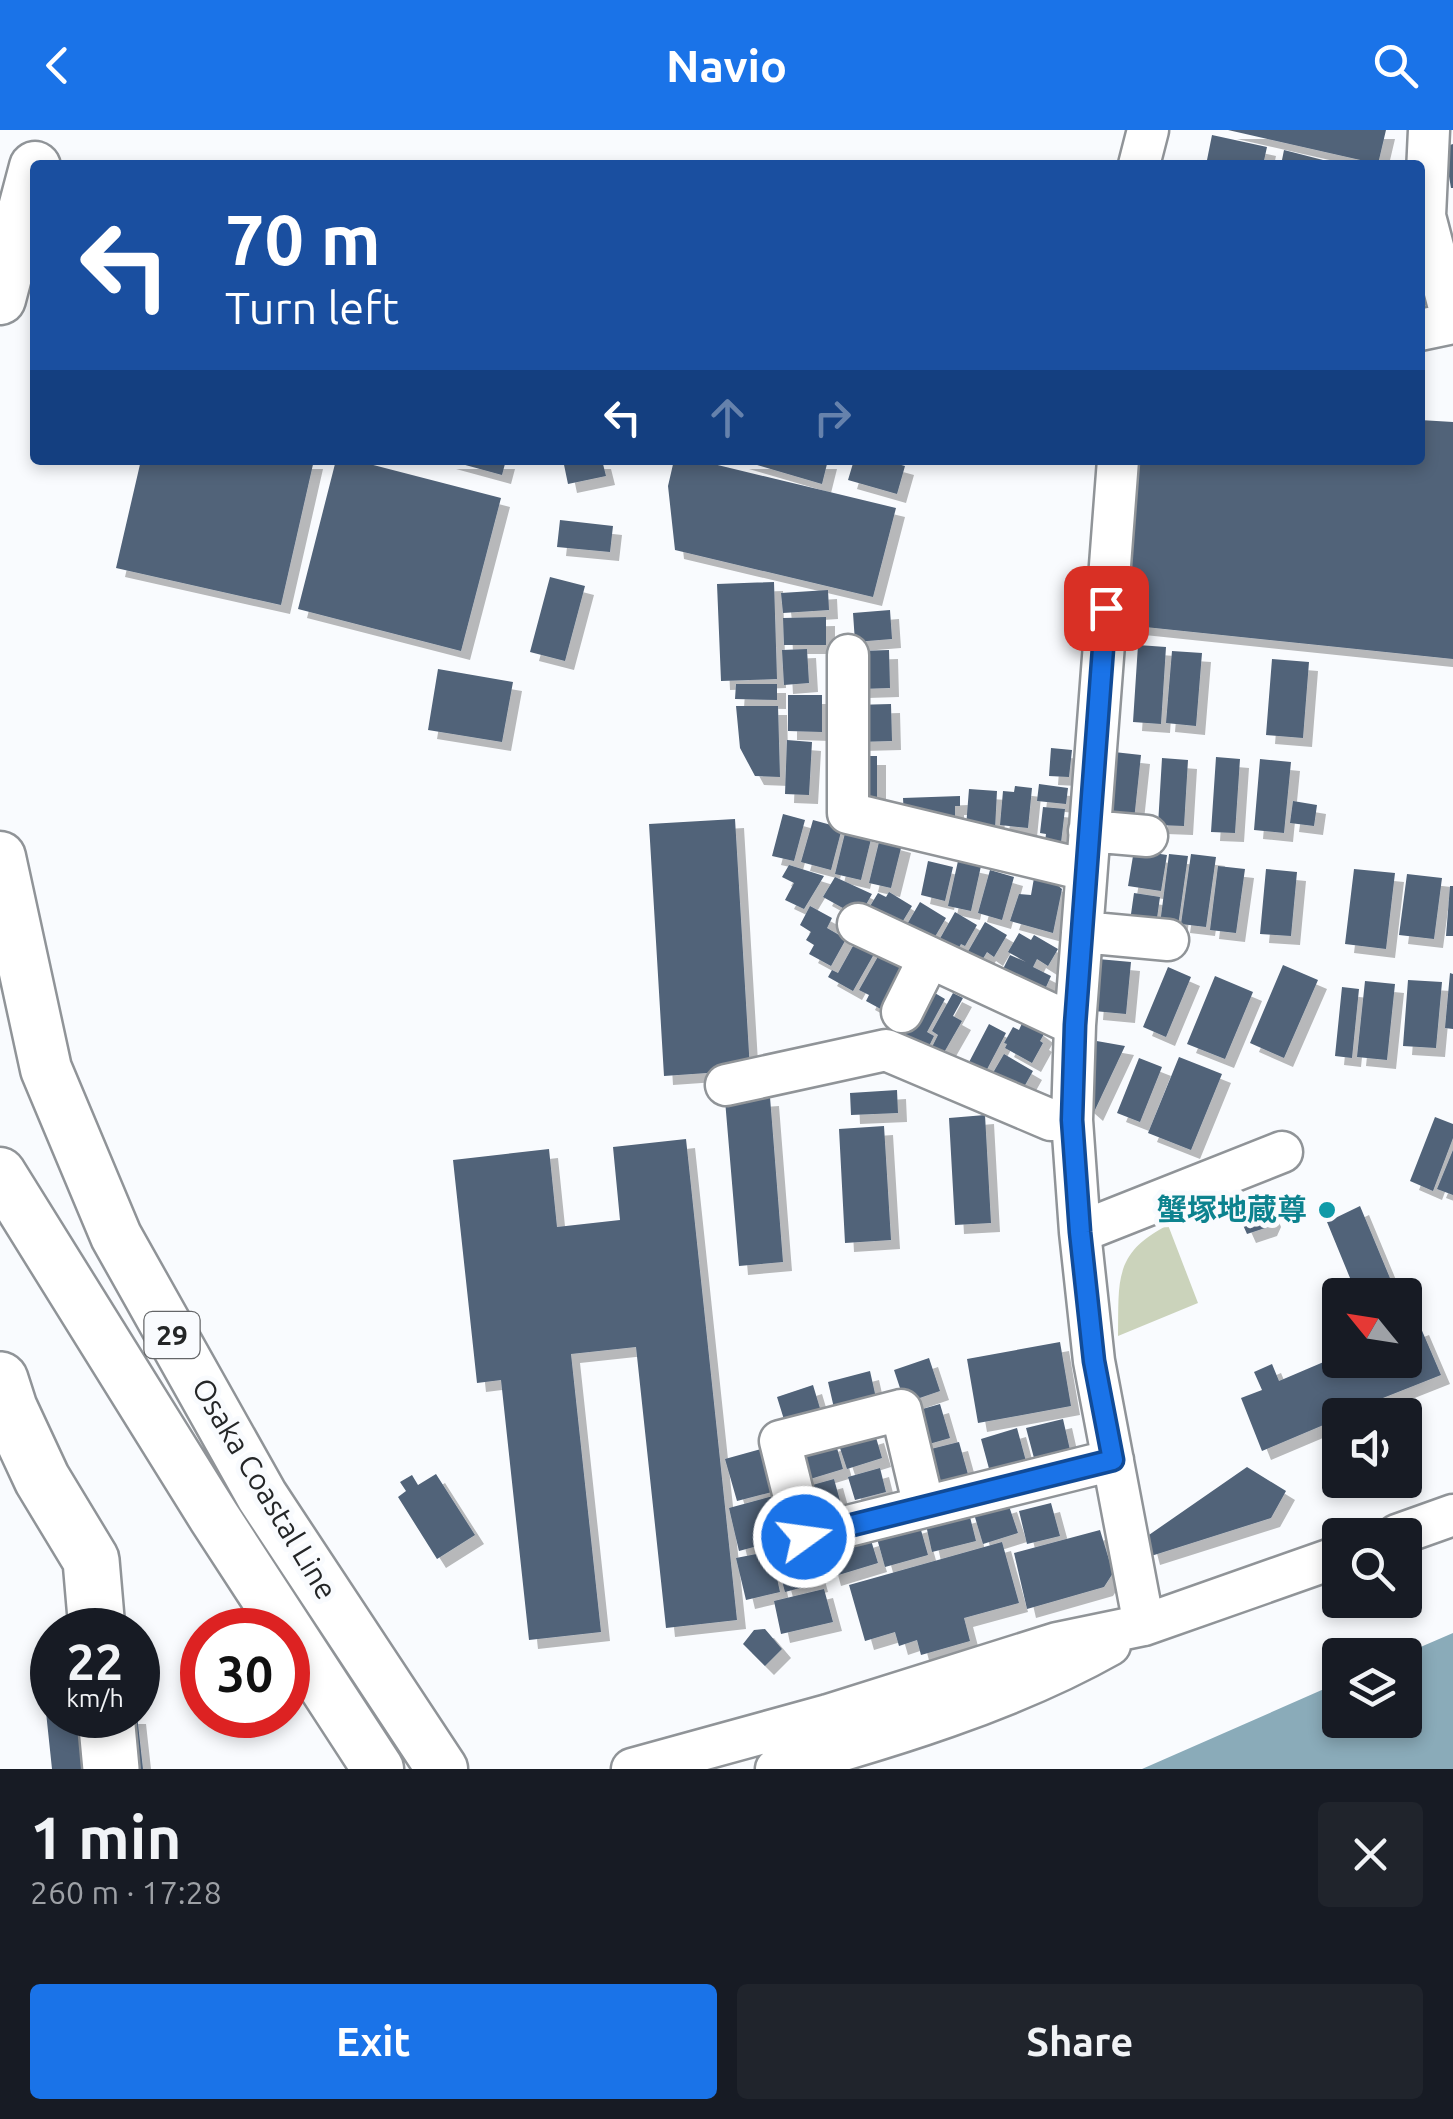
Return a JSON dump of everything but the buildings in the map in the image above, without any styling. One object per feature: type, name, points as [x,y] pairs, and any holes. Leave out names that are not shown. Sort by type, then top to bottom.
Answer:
[{"type":"highway","points":[[0,1380],[42,1479],[91,1560],[96,1608]]},
{"type":"highway","points":[[108,1738],[111,1769]]},
{"type":"main road","points":[[37,160],[46,130]]},
{"type":"main road","points":[[0,298],[30,184]]},
{"type":"main road","name":"Osaka Coastal Line","points":[[0,856],[46,1069],[116,1236],[262,1496],[442,1769]]},
{"type":"main road","name":"Osaka Coastal Line","points":[[0,1173],[214,1517],[378,1769]]},
{"type":"street","points":[[1141,160],[1148,130]]},
{"type":"street","points":[[1425,179],[1429,130]]},
{"type":"street","points":[[1425,226],[1453,323],[1425,329]]},
{"type":"street","points":[[1118,465],[1075,1025],[1072,1120],[1094,1361],[1144,1626]]},
{"type":"street","points":[[848,656],[835,736],[848,813],[924,847],[1088,850],[1147,836]]},
{"type":"street","points":[[858,924],[1075,1025]]},
{"type":"street","points":[[1082,932],[1168,940]]},
{"type":"street","points":[[902,1012],[929,958]]},
{"type":"street","points":[[726,1085],[886,1050],[1051,1120],[1072,1120]]},
{"type":"street","points":[[1080,1232],[1282,1152]]},
{"type":"street","points":[[924,1507],[1113,1460]]},
{"type":"street","points":[[1422,1526],[1453,1515]]},
{"type":"street","points":[[632,1769],[828,1715],[1056,1642],[1144,1626],[1322,1562]]},
{"type":"street","points":[[776,1769],[838,1752],[1004,1694],[1072,1666],[1144,1626]]},
{"type":"green space","points":[[1168,1225],[1198,1303],[1118,1336],[1120,1284],[1128,1258],[1137,1246]]},
{"type":"water","points":[[1453,1633],[1453,1769],[1142,1769],[1322,1690],[1322,1738],[1422,1738],[1422,1646]]},
{"type":"place","name":"蟹塚地蔵尊","points":[[1327,1210]]},
{"type":"route","points":[[804,1537],[1113,1460],[1094,1361],[1072,1120],[1075,1025],[1106,608]]}]
